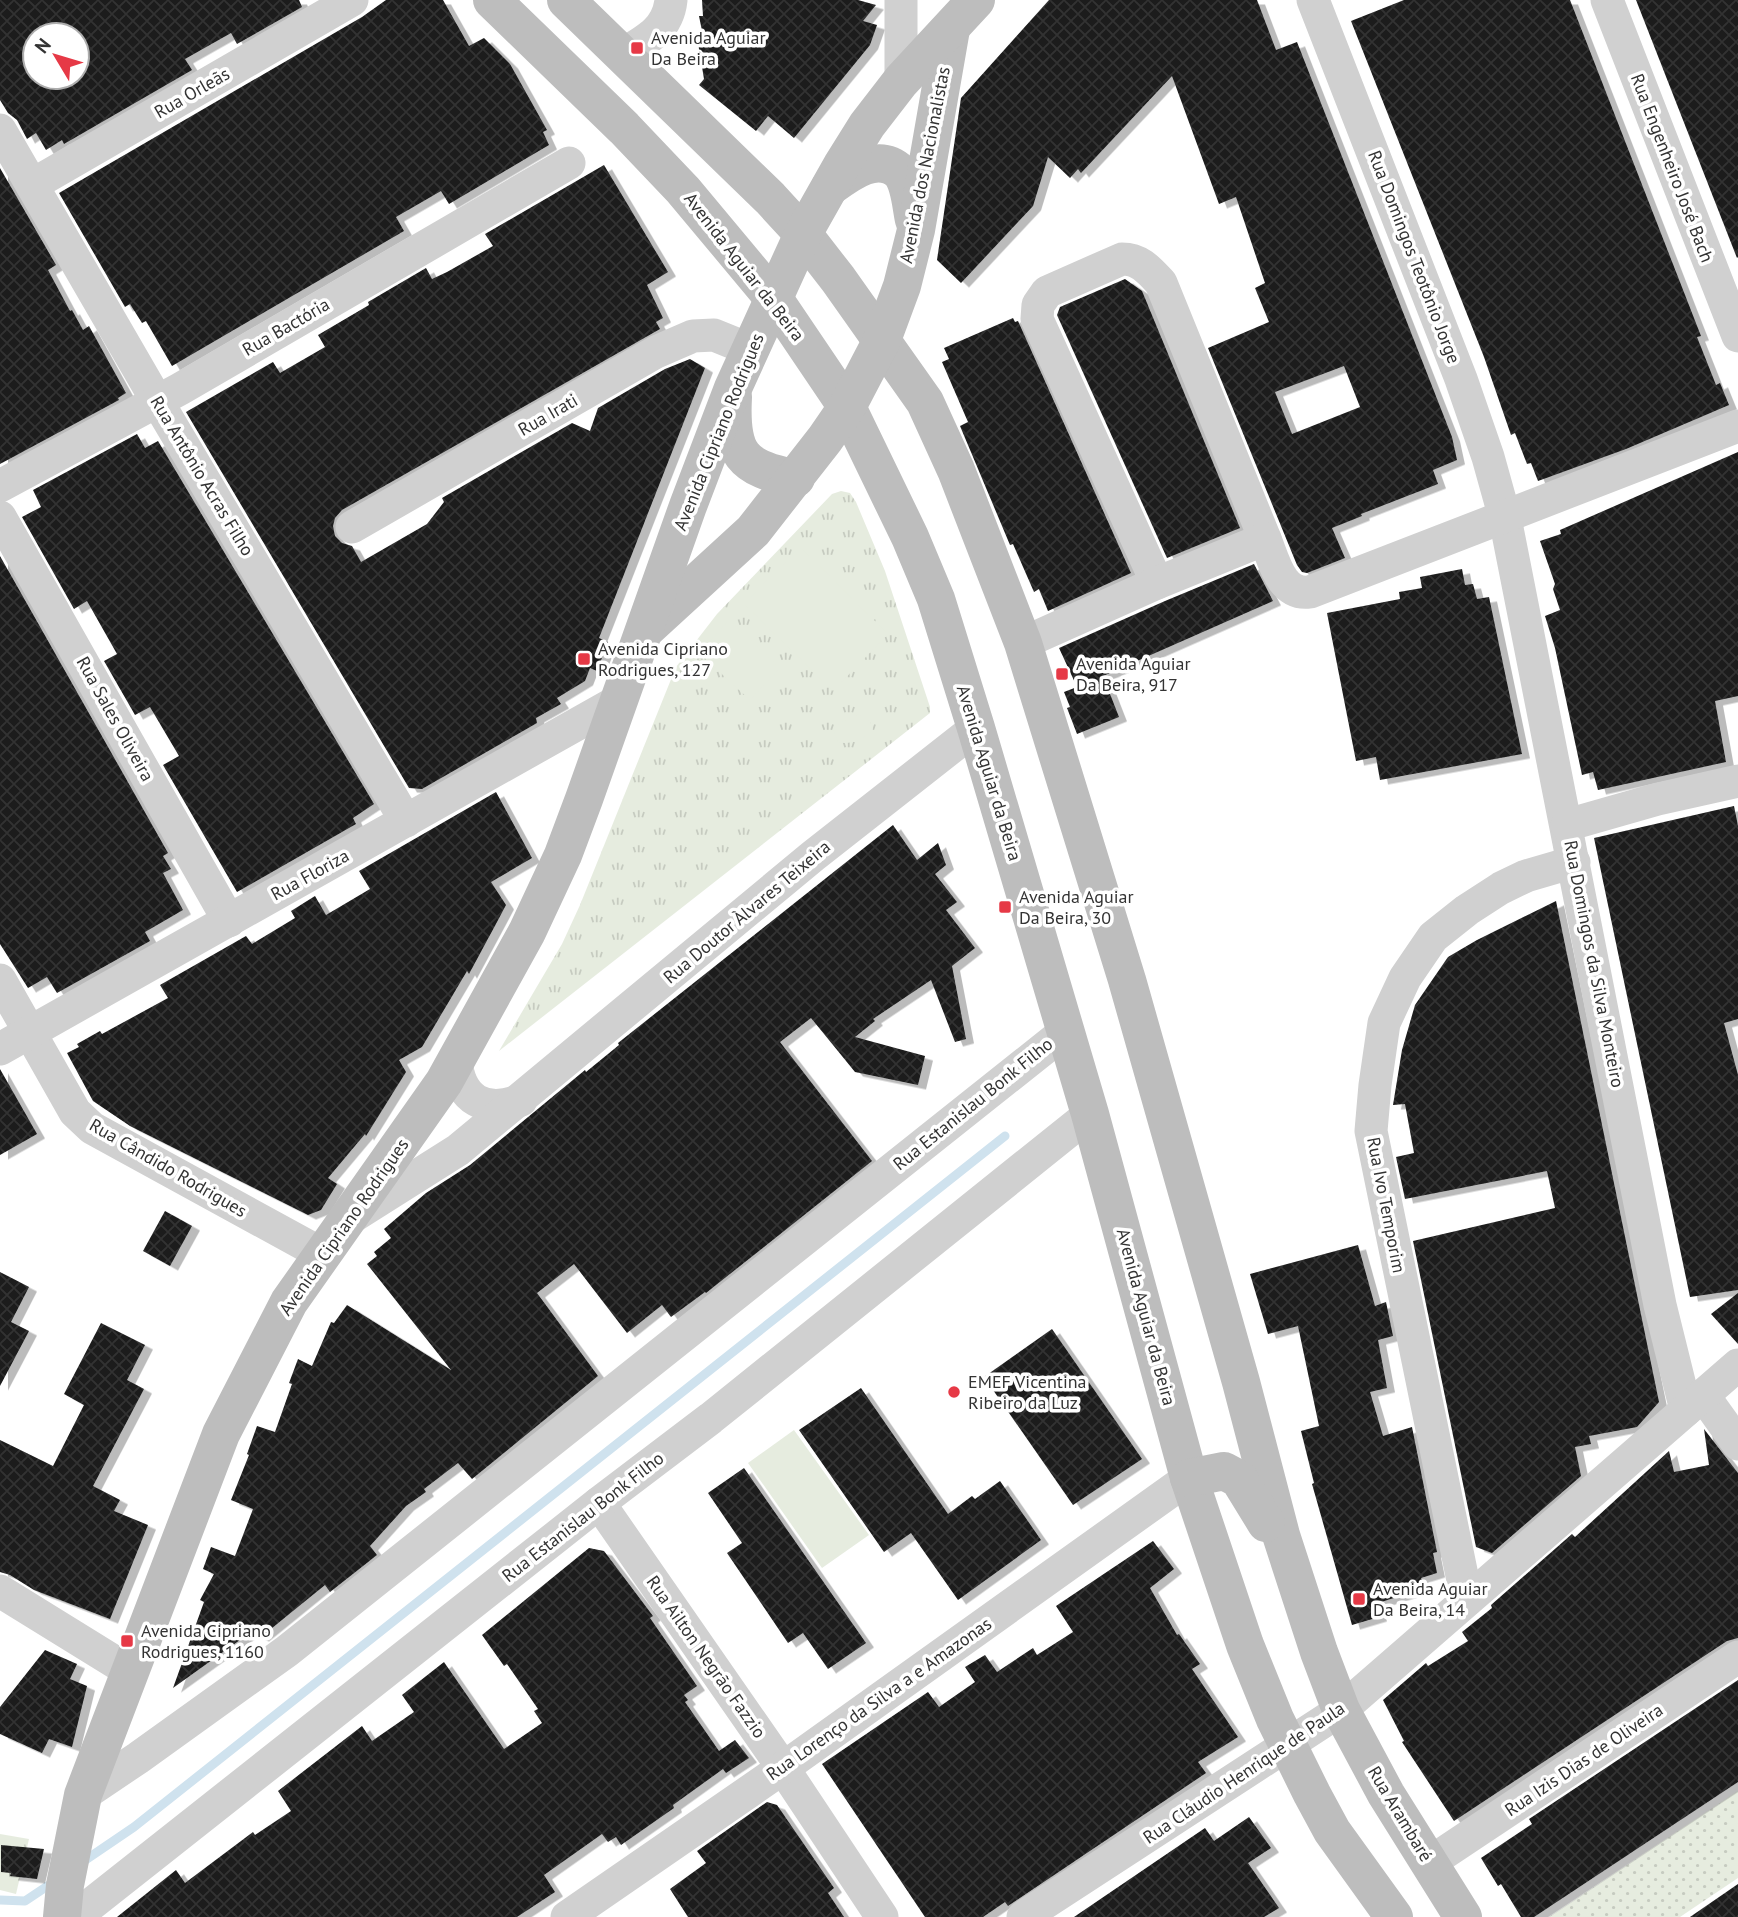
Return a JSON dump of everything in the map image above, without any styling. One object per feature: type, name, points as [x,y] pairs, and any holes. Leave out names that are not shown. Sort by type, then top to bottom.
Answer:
[{"type":"main road","name":"Avenida Aguiar da Beira","points":[[492,0],[624,128],[683,190],[774,299],[847,407],[910,537],[936,599],[1066,1031],[1189,1478],[1245,1646],[1287,1746]]},
{"type":"main road","points":[[566,0],[771,198],[803,234],[925,402],[961,483],[1023,643],[1131,993],[1237,1368],[1281,1535],[1341,1710]]},
{"type":"main road","name":"Avenida dos Nacionalistas","points":[[803,234],[867,125],[901,81],[976,0]]},
{"type":"main road","name":"Avenida dos Nacionalistas","points":[[882,340],[901,286],[916,230],[951,29]]},
{"type":"main road","points":[[829,188],[851,172],[873,163],[887,165],[901,173],[908,188],[916,230]]},
{"type":"main road","name":"Avenida Cipriano Rodrigues","points":[[67,1906],[75,1835],[83,1795],[221,1434],[289,1302],[444,1082],[527,932],[559,863],[733,388],[803,234]]},
{"type":"main road","name":"Avenida Cipriano Rodrigues","points":[[642,633],[754,531],[847,407],[882,340]]},
{"type":"main road","points":[[733,388],[736,440],[744,458],[756,468],[796,478]]},
{"type":"main road","points":[[1189,1478],[1224,1471],[1239,1479],[1262,1520],[1281,1535]]},
{"type":"main road","name":"Rua Arambaré","points":[[1341,1710],[1386,1794],[1463,1917]]},
{"type":"main road","points":[[1287,1746],[1332,1831],[1394,1917]]},
{"type":"street","name":"Rua Orleãs","points":[[32,185],[352,0]]},
{"type":"street","points":[[623,54],[649,39],[663,26],[670,11],[671,0]]},
{"type":"street","points":[[901,0],[901,81]]},
{"type":"street","name":"Rua Domingos Teotônio Jorge","points":[[1312,0],[1461,379],[1488,457],[1505,518]]},
{"type":"street","name":"Rua Engenheiro José Bach","points":[[1607,0],[1738,336]]},
{"type":"street","name":"Rua Antônio Acras Filho","points":[[0,130],[406,821]]},
{"type":"street","name":"Rua Bactória","points":[[0,486],[157,401],[569,163]]},
{"type":"street","points":[[1157,583],[1037,318],[1038,305],[1047,292],[1122,260],[1133,259],[1148,269],[1161,283],[1283,581],[1290,589],[1301,593],[1310,592],[1505,518],[1738,426]]},
{"type":"street","name":"Rua Irati","points":[[352,527],[656,352],[693,336],[714,335],[751,350]]},
{"type":"street","name":"Rua Sales Oliveira","points":[[0,517],[229,921]]},
{"type":"street","name":"Rua Domingos da Silva Monteiro","points":[[1505,518],[1660,1305],[1695,1403]]},
{"type":"street","points":[[1023,643],[1157,583],[1265,539]]},
{"type":"street","name":"Rua Floriza","points":[[0,1049],[620,700]]},
{"type":"street","name":"Rua Doutor Àlvares Teixeira","points":[[347,1220],[458,1150],[813,856],[976,728]]},
{"type":"street","points":[[1567,825],[1658,799],[1738,781]]},
{"type":"street","name":"Rua Ivo Temporim","points":[[1467,1600],[1371,1131],[1375,1085],[1384,1023],[1405,978],[1433,937],[1501,888],[1526,876],[1574,862]]},
{"type":"street","name":"Rua Cândido Rodrigues","points":[[0,980],[75,1112],[92,1128],[322,1254]]},
{"type":"street","name":"Rua Estanislau Bonk Filho","points":[[83,1795],[287,1651],[1066,1031]]},
{"type":"street","points":[[456,1061],[457,1077],[464,1091],[476,1101],[491,1106],[506,1106],[521,1100]]},
{"type":"street","name":"Rua Estanislau Bonk Filho","points":[[67,1906],[722,1409],[1090,1114]]},
{"type":"street","name":"Rua Cláudio Henrique de Paula","points":[[1023,1917],[1341,1710],[1738,1365]]},
{"type":"street","points":[[1695,1403],[1738,1444]]},
{"type":"street","name":"Rua Lorenço da Silva a e Amazonas","points":[[567,1917],[783,1768],[1189,1478]]},
{"type":"street","name":"Rua Ailton Negrão Fazzio","points":[[599,1503],[783,1768],[882,1917]]},
{"type":"street","points":[[0,1591],[131,1672]]},
{"type":"street","name":"Rua Izis Dias de Oliveira","points":[[1429,1863],[1738,1657]]},
{"type":"green space","points":[[841,491],[850,493],[856,502],[885,571],[930,713],[499,1051],[562,944],[580,905],[676,667],[717,614],[832,494]]},
{"type":"green space","points":[[800,547],[888,634],[833,691],[744,604]]},
{"type":"green space","points":[[729,620],[780,668],[750,700],[699,653]]},
{"type":"green space","points":[[859,714],[870,721],[873,729],[857,740],[838,742],[833,729]]},
{"type":"green space","points":[[794,1430],[869,1535],[822,1568],[748,1463]]},
{"type":"green space","points":[[1738,1791],[1738,1878],[1680,1917],[1549,1917]]},
{"type":"green space","points":[[0,1834],[29,1839],[16,1894],[0,1890]]},
{"type":"building","points":[[0,0],[299,0],[302,7],[237,44],[231,33],[185,59],[192,70],[64,144],[62,140],[46,150],[36,133],[27,139],[17,120],[8,113],[0,100]]},
{"type":"building","points":[[386,0],[443,0],[469,46],[484,38],[510,64],[547,130],[543,132],[549,145],[449,204],[441,191],[396,217],[404,231],[172,366],[146,321],[142,323],[130,304],[125,307],[59,193],[362,17]]},
{"type":"building","points":[[702,0],[858,0],[876,5],[863,21],[877,25],[870,45],[794,138],[768,116],[756,131],[699,85],[704,79],[697,37],[703,36],[699,16],[703,16]]},
{"type":"building","points":[[1049,0],[1257,0],[1276,50],[1297,42],[1452,437],[1457,460],[1433,470],[1438,484],[1332,528],[1345,558],[1307,573],[1302,572],[1208,348],[1269,322],[1255,288],[1265,283],[1236,197],[1219,204],[1172,76],[1081,173],[1078,169],[1070,178],[1048,157],[1033,206],[961,283],[937,260],[961,98]],"holes":[[[1344,366],[1360,407],[1292,434],[1275,392]]]},
{"type":"building","points":[[1404,0],[1570,0],[1701,336],[1697,337],[1716,385],[1720,383],[1729,405],[1626,449],[1538,481],[1531,463],[1527,464],[1515,433],[1511,435],[1484,357],[1351,21]]},
{"type":"building","points":[[1636,0],[1738,0],[1737,258]]},
{"type":"building","points":[[604,165],[668,272],[647,285],[663,318],[656,322],[660,329],[342,510],[335,518],[335,536],[342,543],[352,546],[361,562],[427,524],[444,502],[442,498],[572,423],[590,431],[598,408],[665,369],[690,359],[705,368],[599,638],[608,642],[597,671],[590,668],[585,681],[557,698],[561,704],[536,718],[537,723],[422,789],[409,788],[186,412],[273,362],[280,373],[325,347],[318,335],[369,305],[368,302],[426,268],[432,279],[493,246],[485,234]]},
{"type":"building","points":[[0,168],[56,265],[48,270],[70,311],[72,310],[83,330],[89,326],[126,393],[118,398],[119,400],[0,464]]},
{"type":"building","points":[[1125,279],[1142,291],[1240,528],[1167,558],[1057,315],[1060,307]]},
{"type":"building","points":[[1013,318],[1015,322],[1018,321],[1131,573],[1048,611],[1039,589],[1034,592],[1013,544],[1010,545],[960,426],[968,422],[942,362],[949,359],[944,348]]},
{"type":"building","points":[[137,434],[145,448],[158,441],[374,804],[353,818],[356,824],[237,892],[163,765],[179,756],[150,707],[135,715],[104,661],[117,654],[87,601],[74,609],[22,517],[41,507],[33,490]]},
{"type":"building","points":[[1738,452],[1738,696],[1715,701],[1726,762],[1598,790],[1593,772],[1582,775],[1555,648],[1545,616],[1560,610],[1553,589],[1555,584],[1540,541],[1561,534],[1560,530]]},
{"type":"building","points":[[0,556],[168,853],[163,856],[171,869],[163,873],[183,910],[145,932],[150,941],[57,993],[47,977],[28,988],[0,944]]},
{"type":"building","points":[[1254,564],[1273,601],[1103,676],[1119,717],[1077,734],[1064,692],[1077,687],[1059,648]]},
{"type":"building","points":[[1462,569],[1465,585],[1473,584],[1477,599],[1489,597],[1522,754],[1380,780],[1376,757],[1356,761],[1327,613],[1400,599],[1399,592],[1422,588],[1420,577]]},
{"type":"building","points":[[496,792],[532,858],[491,882],[506,905],[469,974],[467,971],[422,1047],[399,1060],[406,1072],[366,1136],[365,1134],[328,1178],[337,1184],[321,1210],[308,1215],[130,1126],[93,1101],[67,1053],[79,1047],[77,1044],[100,1031],[102,1034],[168,998],[160,985],[246,936],[252,944],[295,918],[291,911],[315,896],[326,915],[370,889],[359,871]]},
{"type":"building","points":[[1734,806],[1738,826],[1738,1019],[1724,1023],[1738,1075],[1738,1290],[1690,1297],[1594,838]]},
{"type":"building","points":[[893,825],[917,860],[938,843],[946,865],[935,874],[957,902],[946,910],[975,948],[952,966],[966,1039],[955,1042],[931,980],[873,1019],[875,1021],[855,1037],[925,1056],[918,1085],[855,1072],[811,1018],[780,1042],[872,1161],[706,1293],[671,1317],[662,1305],[627,1333],[574,1264],[537,1293],[598,1376],[472,1479],[458,1463],[424,1489],[426,1492],[406,1506],[370,1546],[377,1555],[330,1592],[325,1585],[261,1637],[251,1632],[173,1688],[204,1602],[200,1600],[214,1574],[203,1569],[211,1547],[235,1556],[253,1509],[231,1500],[257,1426],[275,1432],[298,1359],[312,1366],[331,1322],[334,1323],[347,1305],[451,1370],[367,1264],[377,1256],[374,1252],[391,1238],[384,1229],[426,1193],[470,1165],[619,1045],[618,1043]]},
{"type":"building","points":[[1556,901],[1659,1402],[1637,1427],[1589,1436],[1591,1444],[1575,1447],[1581,1476],[1492,1553],[1476,1547],[1413,1241],[1555,1208],[1547,1171],[1405,1199],[1396,1157],[1414,1153],[1405,1104],[1393,1105],[1402,1050],[1415,1005],[1448,957]]},
{"type":"building","points":[[0,1069],[37,1134],[0,1155]]},
{"type":"building","points":[[165,1211],[192,1226],[170,1266],[143,1251]]},
{"type":"building","points":[[1358,1245],[1375,1306],[1386,1302],[1393,1336],[1378,1340],[1387,1388],[1370,1392],[1383,1436],[1412,1427],[1437,1552],[1433,1553],[1437,1573],[1421,1578],[1425,1588],[1375,1604],[1379,1617],[1352,1625],[1312,1484],[1314,1483],[1301,1431],[1319,1426],[1298,1326],[1268,1334],[1250,1274]]},
{"type":"building","points":[[0,1272],[29,1287],[11,1322],[29,1331],[0,1386]]},
{"type":"building","points":[[1738,1293],[1738,1344],[1711,1314]]},
{"type":"building","points":[[101,1323],[145,1345],[127,1380],[144,1389],[93,1486],[120,1500],[114,1511],[148,1525],[110,1619],[34,1590],[0,1572],[0,1440],[53,1466],[84,1405],[64,1394]]},
{"type":"building","points":[[1052,1329],[1142,1459],[1073,1505],[984,1377]]},
{"type":"building","points":[[861,1388],[948,1514],[972,1496],[975,1499],[1000,1481],[1041,1540],[958,1600],[911,1533],[884,1552],[799,1430]]},
{"type":"building","points":[[1704,1429],[1738,1473],[1738,1638],[1727,1641],[1454,1821],[1402,1742],[1404,1741],[1383,1700],[1426,1663],[1428,1666],[1468,1641],[1462,1632],[1572,1534],[1575,1537],[1669,1451],[1674,1472],[1709,1465]]},
{"type":"building","points":[[744,1468],[866,1643],[828,1669],[803,1633],[788,1643],[727,1553],[742,1543],[708,1493]]},
{"type":"building","points":[[1153,1541],[1174,1569],[1150,1588],[1177,1635],[1179,1634],[1200,1664],[1192,1669],[1238,1737],[1198,1762],[1206,1773],[1008,1906],[1005,1902],[983,1917],[925,1917],[822,1764],[928,1692],[939,1707],[975,1682],[965,1667],[985,1655],[997,1672],[1033,1648],[1037,1655],[1073,1632],[1056,1606]]},
{"type":"building","points":[[589,1548],[604,1551],[653,1616],[650,1618],[697,1686],[684,1695],[688,1700],[685,1702],[719,1751],[735,1740],[749,1758],[726,1773],[723,1769],[621,1845],[616,1837],[608,1842],[602,1834],[544,1875],[555,1892],[517,1917],[117,1917],[176,1870],[185,1883],[253,1832],[255,1835],[291,1811],[278,1791],[362,1726],[372,1741],[414,1712],[402,1695],[444,1662],[504,1749],[542,1723],[534,1711],[538,1709],[507,1664],[504,1666],[482,1635]]},
{"type":"building","points":[[45,1650],[77,1664],[70,1679],[87,1686],[72,1747],[49,1739],[42,1753],[0,1734],[0,1707]]},
{"type":"building","points":[[1738,1680],[1738,1782],[1534,1917],[1521,1917],[1481,1858],[1532,1824],[1529,1819]]},
{"type":"building","points":[[767,1802],[777,1805],[834,1888],[828,1893],[844,1917],[688,1917],[670,1889],[706,1863],[697,1851]]},
{"type":"building","points":[[1249,1817],[1271,1848],[1248,1863],[1279,1908],[1264,1917],[1074,1917],[1205,1828],[1214,1841]]},
{"type":"building","points":[[1,1845],[44,1849],[37,1879],[10,1876],[11,1873],[1,1872]]},
{"type":"building","points":[[1738,1884],[1738,1917],[1690,1917]]},
{"type":"waterway","points":[[81,1863],[134,1827],[1005,1136]]},
{"type":"waterway","points":[[0,1900],[25,1901],[55,1881]]},
{"type":"place","name":"Avenida Aguiar Da Beira","points":[[637,48]]},
{"type":"place","name":"Avenida Cipriano Rodrigues, 127","points":[[584,659]]},
{"type":"place","name":"Avenida Aguiar Da Beira, 917","points":[[1062,674]]},
{"type":"place","name":"Avenida Aguiar Da Beira, 30","points":[[1005,907]]},
{"type":"place","name":"EMEF Vicentina Ribeiro da Luz","points":[[954,1392]]},
{"type":"place","name":"Avenida Aguiar Da Beira, 14","points":[[1359,1599]]},
{"type":"place","name":"Avenida Cipriano Rodrigues, 1160","points":[[127,1641]]}]
